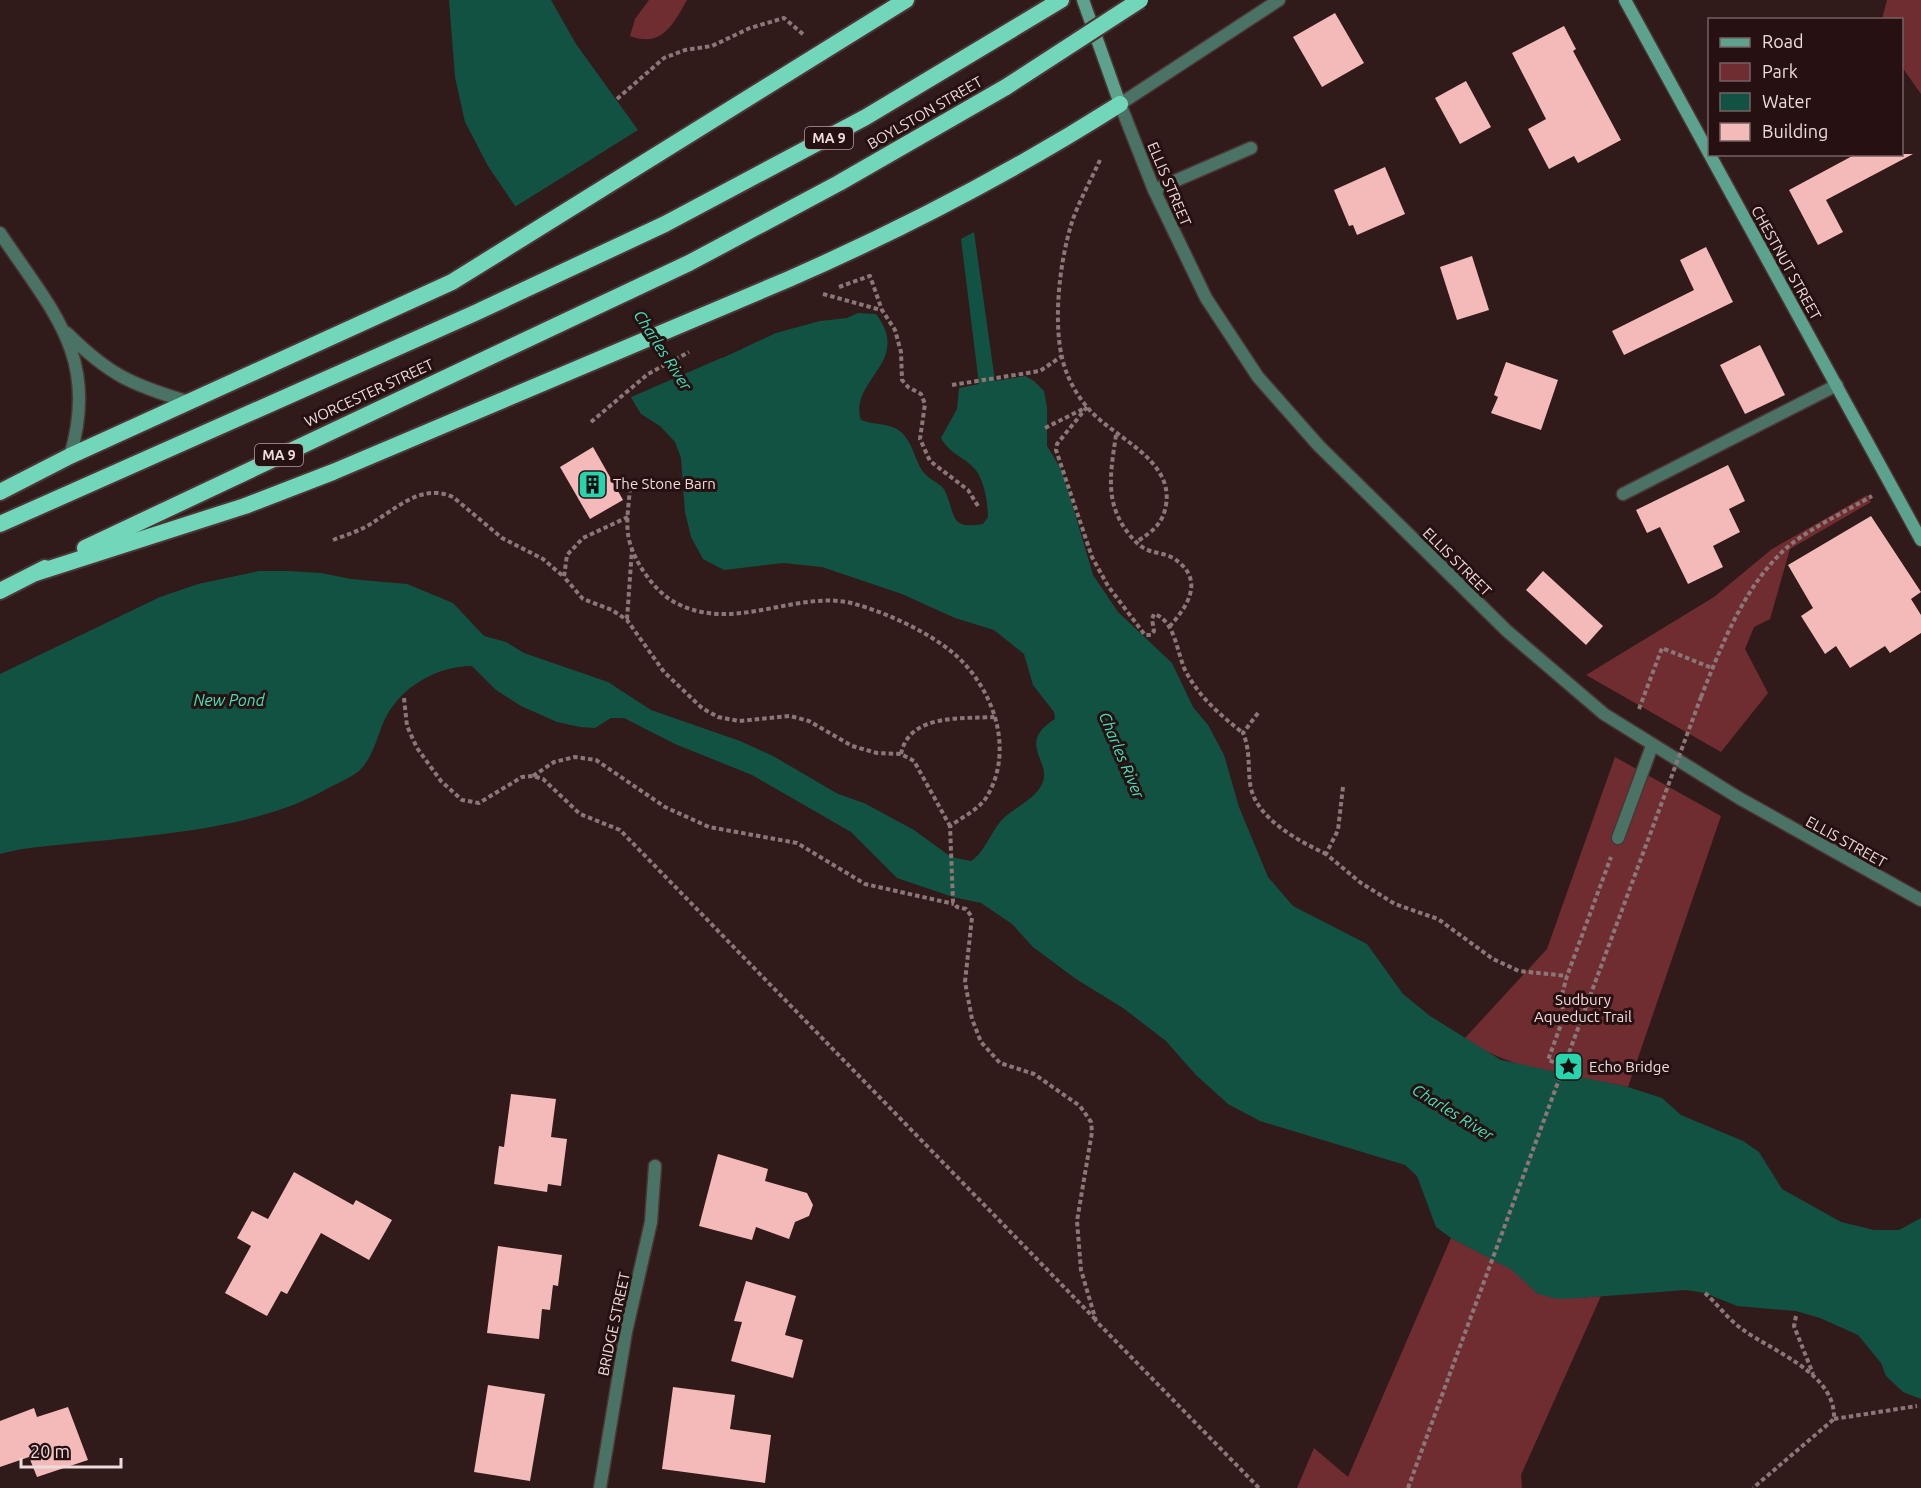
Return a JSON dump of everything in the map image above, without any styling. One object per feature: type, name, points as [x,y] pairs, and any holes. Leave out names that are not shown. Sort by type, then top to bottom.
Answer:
[{"type":"highway","points":[[0,492],[70,456],[452,282],[906,0]]},
{"type":"highway","name":"BOYLSTON STREET","points":[[665,224],[813,147],[1061,0]]},
{"type":"highway","name":"BOYLSTON STREET","points":[[689,263],[829,189],[1006,87],[1140,0]]},
{"type":"highway","points":[[36,573],[278,493],[718,310],[826,263],[901,226],[1001,173],[1120,104]]},
{"type":"highway","name":"WORCESTER STREET","points":[[0,524],[536,285],[665,224]]},
{"type":"highway","name":"WORCESTER STREET","points":[[0,591],[172,506],[689,263]]},
{"type":"main road","points":[[1083,0],[1120,104]]},
{"type":"main road","name":"CHESTNUT STREET","points":[[1625,0],[1708,151]]},
{"type":"main road","name":"CHESTNUT STREET","points":[[1711,156],[1921,540]]},
{"type":"street","points":[[1120,104],[1279,0]]},
{"type":"street","name":"ELLIS STREET","points":[[1120,104],[1154,190],[1206,298],[1239,352],[1276,400],[1327,454],[1530,653],[1595,708],[1652,746],[1816,843],[1921,900]]},
{"type":"street","points":[[1154,190],[1251,148]]},
{"type":"street","points":[[0,233],[62,327],[73,350],[81,394],[78,432],[70,456]]},
{"type":"street","points":[[62,327],[107,369],[138,385],[189,402]]},
{"type":"street","points":[[1623,494],[1837,385]]},
{"type":"street","points":[[1618,838],[1652,746]]},
{"type":"street","name":"BRIDGE STREET","points":[[600,1488],[626,1332],[651,1222],[655,1166]]},
{"type":"path","points":[[617,99],[664,57],[685,50],[712,46],[750,28],[784,18],[804,36]]},
{"type":"path","points":[[1100,160],[1072,221],[1065,251],[1058,310],[1062,356],[1068,376],[1087,407],[1116,435],[1142,453],[1161,473],[1168,495],[1164,518],[1151,533],[1136,542]]},
{"type":"path","points":[[812,298],[870,276],[882,310],[895,330],[901,352],[902,380],[908,387],[921,394],[925,404],[920,439],[930,461],[968,490],[978,506]]},
{"type":"path","points":[[823,294],[882,310]]},
{"type":"path","points":[[591,422],[648,374],[697,348]]},
{"type":"path","points":[[952,385],[1040,371],[1062,356]]},
{"type":"path","points":[[1045,428],[1087,407]]},
{"type":"path","points":[[1087,407],[1057,444],[1056,450],[1092,557],[1108,586],[1145,635],[1151,635],[1154,631],[1152,619],[1154,614],[1160,616],[1169,627],[1185,670],[1209,706],[1243,733],[1248,743],[1250,786],[1258,803],[1269,817],[1300,841],[1326,854],[1361,883],[1395,904],[1438,919],[1493,959],[1519,971],[1567,976]]},
{"type":"path","points":[[1116,435],[1109,487],[1118,515],[1136,542],[1152,554],[1172,558],[1188,573],[1192,591],[1186,609],[1169,627]]},
{"type":"path","points":[[1408,1488],[1701,697],[1727,634],[1754,589],[1783,551],[1892,487]]},
{"type":"path","points":[[627,620],[632,549],[628,517],[630,489]]},
{"type":"path","points":[[333,540],[370,525],[403,501],[434,493],[446,494],[502,538],[543,559],[564,577],[583,599],[612,610],[627,620],[664,672],[702,708],[718,717],[739,722],[790,716],[809,721],[852,746],[877,753],[901,754],[915,761],[950,826],[955,905]]},
{"type":"path","points":[[564,577],[567,555],[583,538],[628,517]]},
{"type":"path","points":[[632,549],[653,583],[675,603],[707,612],[751,613],[824,600],[854,604],[921,632],[952,652],[975,676],[995,717],[1002,741],[999,770],[985,800],[950,826]]},
{"type":"path","points":[[1639,709],[1662,648],[1712,668]]},
{"type":"path","points":[[404,698],[407,726],[417,748],[441,782],[462,800],[479,803],[522,777],[533,776],[543,779],[580,814],[620,830],[1259,1488]]},
{"type":"path","points":[[1243,733],[1258,713]]},
{"type":"path","points":[[901,754],[903,745],[915,730],[931,722],[995,717]]},
{"type":"path","points":[[533,776],[554,762],[564,759],[575,757],[596,760],[665,807],[709,827],[797,843],[865,884],[966,909],[972,917],[965,982],[972,1019],[981,1042],[1000,1063],[1034,1074],[1080,1106],[1091,1122],[1092,1132],[1077,1221],[1081,1270],[1096,1321]]},
{"type":"path","points":[[1326,854],[1338,830],[1343,787]]},
{"type":"path","points":[[1568,1067],[1548,1060],[1564,1016],[1561,998],[1618,838]]},
{"type":"path","points":[[1705,1293],[1740,1328],[1813,1375]]},
{"type":"path","points":[[1796,1316],[1794,1326],[1813,1375],[1835,1404],[1834,1419]]},
{"type":"path","points":[[1753,1488],[1834,1419],[1917,1406]]},
{"type":"green space","points":[[649,0],[687,0],[677,18],[665,32],[650,39],[630,36],[635,19]]},
{"type":"green space","points":[[1887,0],[1921,0],[1921,94],[1903,68],[1903,18],[1882,18]]},
{"type":"green space","points":[[1867,495],[1871,502],[1790,549],[1770,619],[1754,627],[1745,649],[1768,693],[1721,752],[1586,675],[1714,597],[1772,549]]},
{"type":"green space","name":"Sudbury Aqueduct Trail","points":[[1615,757],[1721,816],[1628,1087],[1544,1071],[1503,1059],[1465,1038],[1547,949]]},
{"type":"green space","points":[[1451,1238],[1513,1270],[1538,1294],[1579,1298],[1601,1296],[1521,1475],[1522,1488],[1297,1488],[1314,1448],[1348,1477]]},
{"type":"water","points":[[449,0],[551,0],[576,44],[638,130],[595,157],[722,358],[776,333],[820,321],[847,318],[858,313],[876,314],[885,331],[887,345],[878,370],[863,393],[859,406],[861,420],[892,427],[901,432],[909,442],[924,473],[945,491],[955,519],[964,525],[983,524],[988,517],[983,484],[977,471],[952,451],[941,438],[957,409],[959,388],[979,384],[961,239],[974,232],[995,381],[1025,376],[1044,391],[1047,407],[1047,446],[1061,469],[1093,575],[1118,612],[1172,663],[1193,707],[1208,725],[1224,755],[1239,807],[1268,877],[1293,906],[1367,944],[1403,994],[1430,1016],[1501,1060],[1628,1087],[1662,1098],[1681,1115],[1743,1141],[1759,1152],[1782,1189],[1841,1222],[1874,1230],[1899,1230],[1921,1218],[1921,1399],[1903,1392],[1886,1376],[1881,1363],[1858,1335],[1820,1318],[1796,1311],[1737,1306],[1705,1293],[1686,1290],[1557,1299],[1538,1294],[1512,1270],[1451,1238],[1436,1227],[1417,1176],[1405,1165],[1260,1121],[1228,1104],[1196,1075],[1166,1041],[1123,1008],[1076,979],[1033,947],[1012,924],[981,903],[953,897],[897,878],[851,832],[752,775],[675,744],[624,718],[611,718],[595,728],[557,722],[521,706],[496,690],[472,666],[445,670],[420,681],[409,689],[391,709],[371,753],[360,770],[297,803],[268,814],[204,828],[38,847],[0,854],[0,674],[160,597],[198,584],[259,571],[321,573],[351,579],[407,584],[453,603],[484,636],[506,642],[524,653],[608,682],[651,710],[740,741],[773,756],[838,794],[864,803],[914,830],[951,857],[971,861],[976,858],[1001,821],[1034,795],[1042,784],[1043,768],[1036,744],[1043,728],[1055,719],[1054,712],[1033,685],[1024,654],[994,630],[955,618],[902,594],[822,567],[783,563],[724,570],[703,559],[691,537],[685,512],[681,458],[675,442],[660,426],[641,414],[515,206],[488,166],[465,122],[455,77]]},
{"type":"pier","points":[[616,144],[618,147],[599,158],[723,354],[741,346],[742,349],[629,398],[513,208]]},
{"type":"building","points":[[1335,13],[1364,63],[1322,87],[1293,37]]},
{"type":"building","points":[[1564,26],[1576,49],[1573,51],[1621,140],[1578,163],[1574,156],[1549,169],[1528,129],[1546,119],[1512,53]]},
{"type":"building","points":[[1466,81],[1491,127],[1460,144],[1435,98]]},
{"type":"building","points":[[1913,154],[1826,200],[1843,232],[1818,245],[1789,190],[1852,156]]},
{"type":"building","points":[[1385,167],[1405,214],[1357,235],[1353,225],[1349,226],[1334,190]]},
{"type":"building","points":[[1706,247],[1733,302],[1624,355],[1612,331],[1694,290],[1680,260]]},
{"type":"building","points":[[1472,256],[1489,310],[1457,320],[1440,267]]},
{"type":"building","points":[[1760,345],[1785,395],[1745,414],[1720,365]]},
{"type":"building","points":[[1506,362],[1558,380],[1541,430],[1491,413],[1498,397],[1494,395]]},
{"type":"building","name":"The Stone Barn","points":[[593,447],[623,500],[590,519],[560,467]]},
{"type":"building","points":[[1728,465],[1745,501],[1729,509],[1740,532],[1713,546],[1723,567],[1688,584],[1660,527],[1647,533],[1636,510]]},
{"type":"building","points":[[1871,516],[1921,592],[1911,599],[1921,615],[1921,633],[1890,653],[1885,646],[1850,668],[1836,646],[1825,654],[1801,616],[1813,608],[1788,565]]},
{"type":"building","points":[[1543,571],[1603,626],[1586,645],[1526,590]]},
{"type":"building","points":[[511,1094],[556,1099],[551,1137],[567,1139],[561,1186],[548,1184],[547,1192],[494,1184],[499,1146],[504,1147]]},
{"type":"building","points":[[718,1154],[768,1169],[765,1181],[807,1193],[813,1205],[809,1216],[795,1222],[789,1239],[756,1227],[752,1240],[699,1226]]},
{"type":"building","points":[[294,1172],[353,1205],[356,1200],[392,1220],[369,1260],[321,1233],[287,1294],[281,1291],[267,1316],[225,1293],[251,1246],[237,1238],[252,1211],[268,1219]]},
{"type":"building","points":[[498,1246],[562,1255],[558,1286],[553,1285],[550,1310],[542,1309],[539,1339],[487,1333]]},
{"type":"building","points":[[746,1281],[796,1296],[785,1335],[803,1340],[793,1378],[731,1361],[742,1322],[734,1321]]},
{"type":"building","points":[[488,1385],[545,1394],[530,1481],[474,1472]]},
{"type":"building","points":[[673,1387],[735,1395],[730,1429],[771,1435],[765,1483],[662,1469]]},
{"type":"building","points":[[68,1407],[88,1460],[37,1477],[29,1457],[0,1467],[0,1421],[34,1408],[37,1417]]},
{"type":"place","name":"The Stone Barn","points":[[592,484]]},
{"type":"place","name":"Echo Bridge","points":[[1568,1067]]},
{"type":"water label","name":"Charles River","points":[[663,350]]},
{"type":"water label","name":"New Pond","points":[[229,700]]},
{"type":"water label","name":"Charles River","points":[[1122,755]]},
{"type":"water label","name":"Charles River","points":[[1453,1112]]}]
